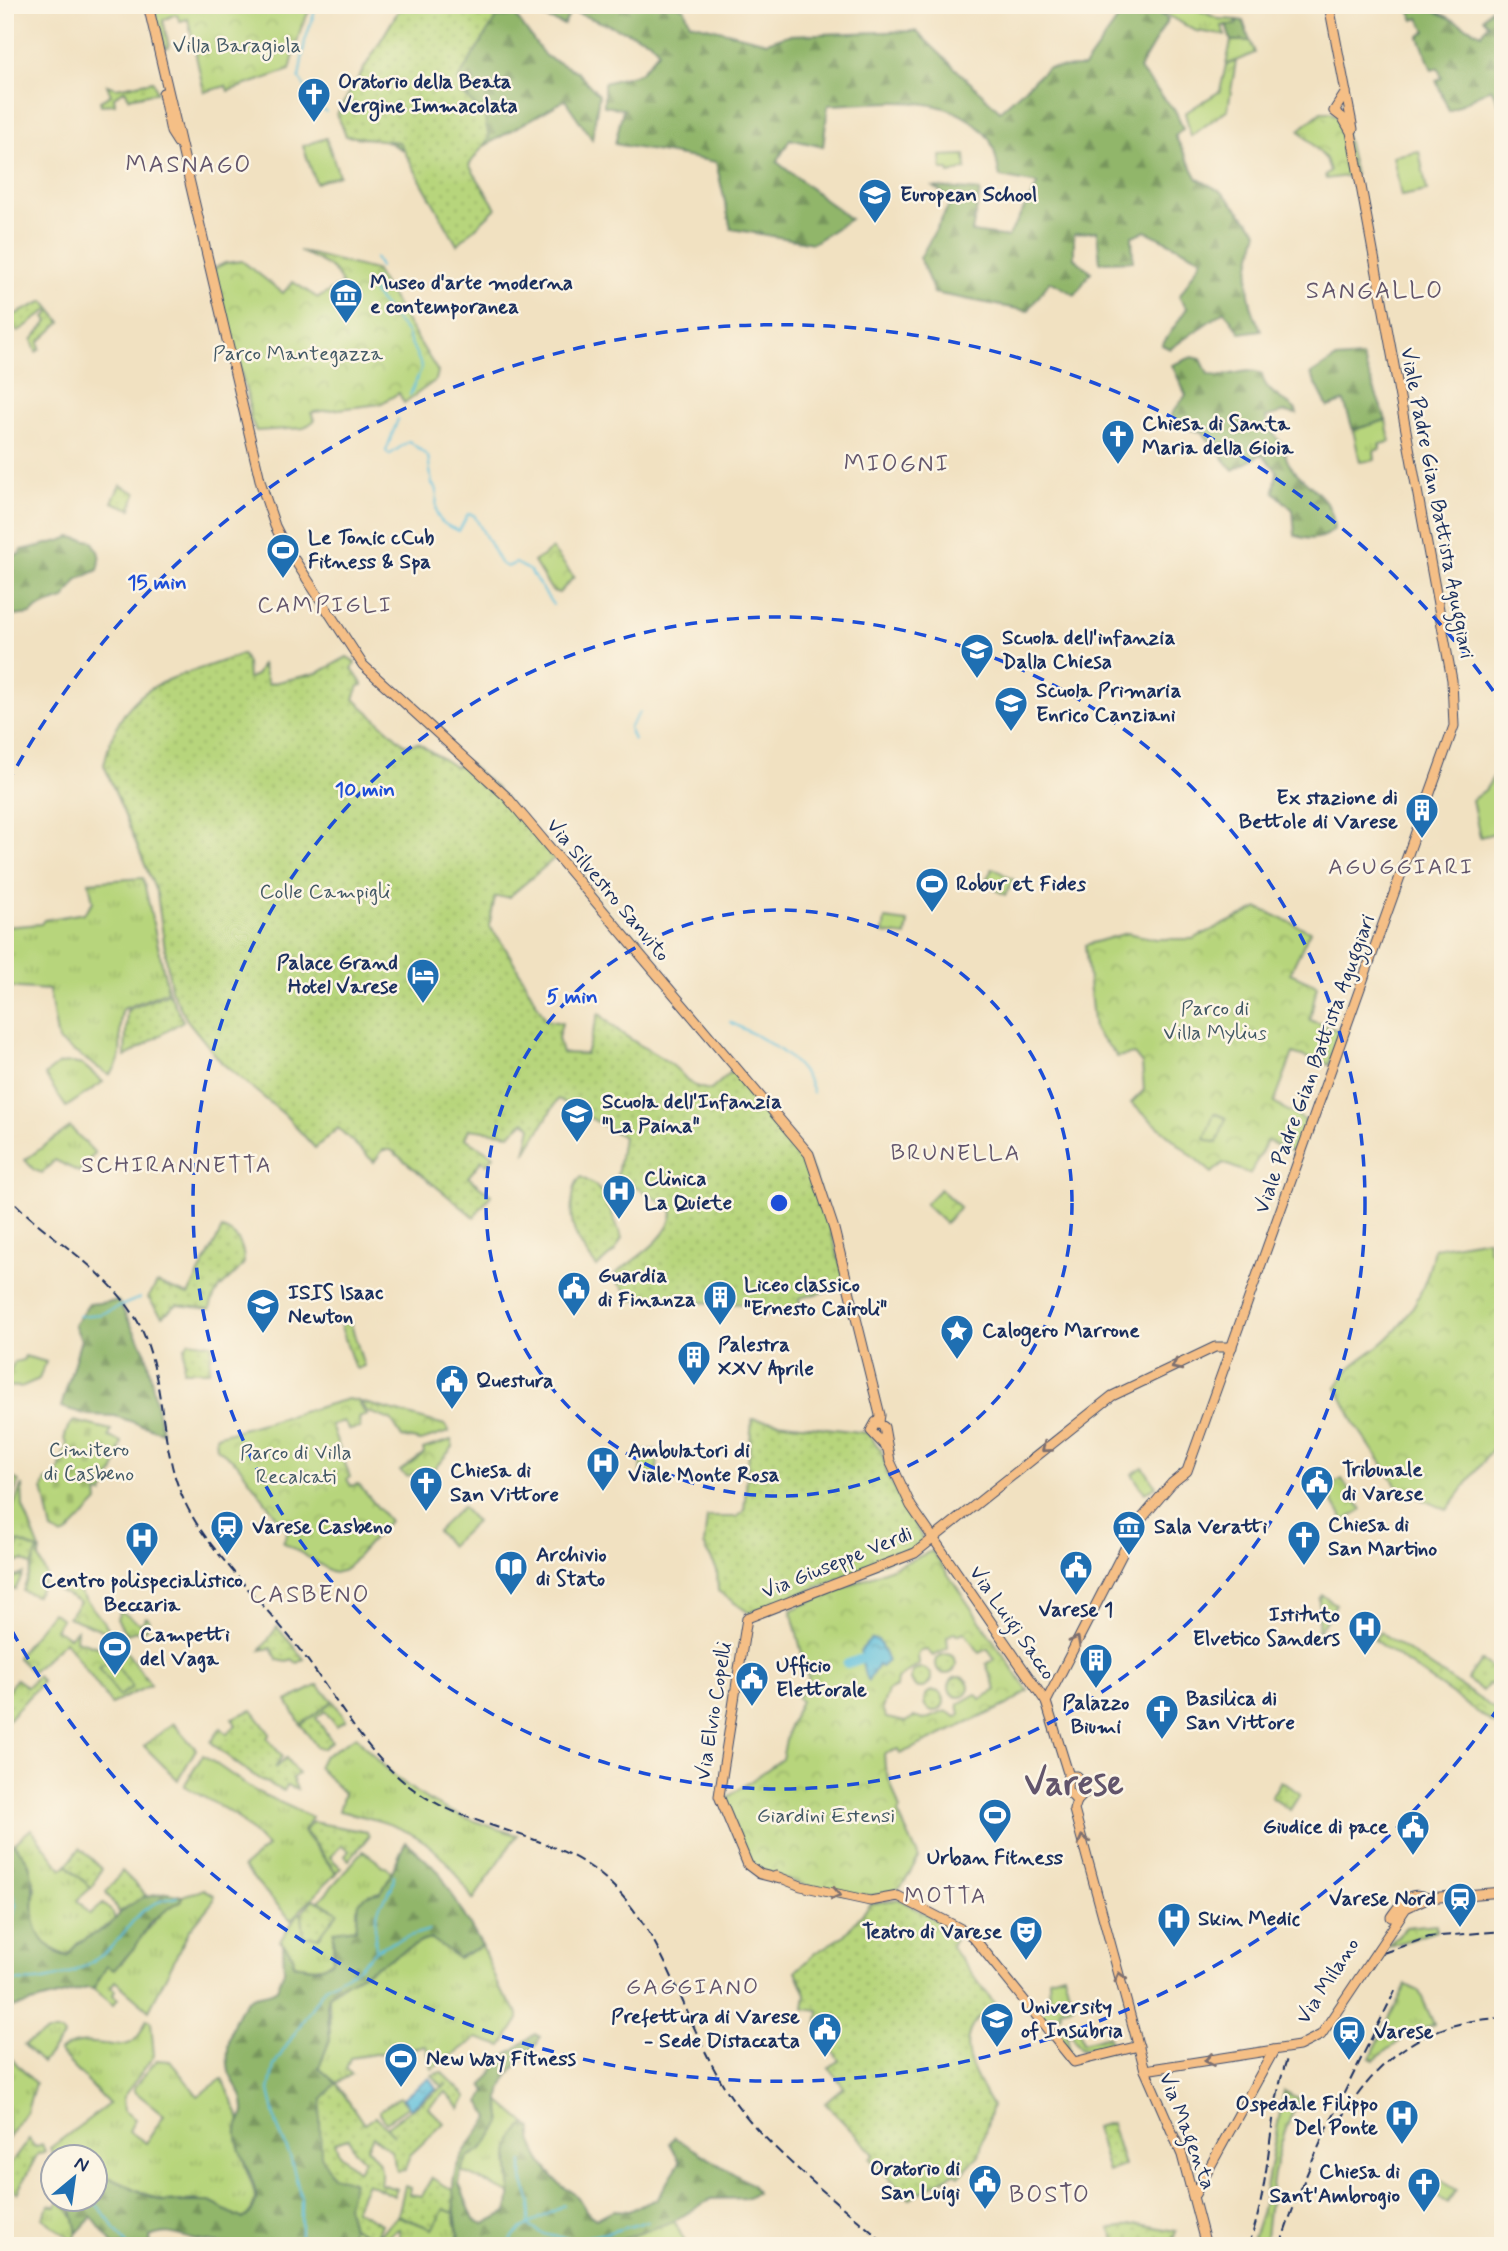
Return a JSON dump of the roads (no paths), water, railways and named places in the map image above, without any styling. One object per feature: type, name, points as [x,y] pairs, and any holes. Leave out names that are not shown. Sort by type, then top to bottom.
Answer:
[{"type":"main road","name":"Via Silvestro Sanvito","points":[[148,5],[261,484],[275,526],[359,659],[507,797],[809,1154],[818,1175],[849,1282],[880,1415],[879,1422]]},
{"type":"main road","name":"Viale Padre Gian Battista Aguggiari","points":[[1046,1702],[1138,1523],[1173,1482],[1184,1476],[1189,1467],[1454,726],[1452,680],[1351,132],[1353,125],[1346,116],[1334,111],[1344,103],[1346,92],[1329,5]]},
{"type":"main road","points":[[1344,103],[1346,116]]},
{"type":"main road","name":"Via Giuseppe Verdi","points":[[753,1616],[902,1558],[932,1541],[1057,1438],[1120,1391],[1215,1348],[1232,1347]]},
{"type":"main road","points":[[879,1422],[871,1426],[874,1435],[887,1448]]},
{"type":"main road","name":"Via Luigi Sacco","points":[[879,1422],[901,1489],[932,1541],[1046,1702],[1071,1775]]},
{"type":"main road","points":[[874,1435],[884,1432]]},
{"type":"main road","name":"Via Elvio Copelli","points":[[753,1616],[745,1628],[719,1799],[753,1868],[780,1879],[870,1901],[893,1895],[904,1898],[973,1937],[1074,2062],[1139,2046]]},
{"type":"main road","points":[[1071,1775],[1080,1778],[1085,1791],[1077,1801],[1067,1790],[1071,1775]]},
{"type":"main road","name":"Via Magenta","points":[[1077,1801],[1074,1810],[1145,2070],[1182,2155],[1195,2194],[1206,2246]]},
{"type":"main road","points":[[1427,1898],[1503,1892]]},
{"type":"main road","name":"Via Milano","points":[[1310,2042],[1401,1904],[1412,1895],[1427,1898]]},
{"type":"main road","name":"Via Milano","points":[[1145,2070],[1310,2042],[1321,2035],[1400,1914],[1410,1905],[1427,1898]]},
{"type":"main road","points":[[1195,2194],[1273,2050]]},
{"type":"water","points":[[871,1639],[878,1640],[888,1661],[881,1667],[878,1665],[868,1681],[860,1651]]},
{"type":"water","points":[[430,2078],[437,2088],[410,2108],[403,2098]]},
{"type":"waterway","points":[[317,5],[305,41],[299,78],[317,105],[326,112]]},
{"type":"waterway","points":[[375,258],[380,267]]},
{"type":"waterway","points":[[376,279],[373,293],[406,332],[422,367],[410,395]]},
{"type":"waterway","points":[[398,419],[386,451],[389,455],[409,441],[428,456],[432,484],[437,490],[440,520],[459,531],[468,514],[474,515],[500,563],[507,567],[516,563],[530,571],[553,605]]},
{"type":"waterway","points":[[634,740],[629,728],[640,712]]},
{"type":"waterway","points":[[730,1022],[791,1059],[808,1081],[813,1093]]},
{"type":"waterway","points":[[79,1316],[101,1314],[140,1298]]},
{"type":"waterway","points":[[847,1664],[863,1658]]},
{"type":"waterway","points":[[5,1873],[16,1905],[5,1936]]},
{"type":"waterway","points":[[376,1948],[377,1914],[391,1888],[394,1875]]},
{"type":"waterway","points":[[5,1979],[45,1980],[72,1972],[107,1951],[136,1917],[152,1905],[177,1897]]},
{"type":"waterway","points":[[301,2246],[301,2198],[290,2156],[277,2126],[269,2090],[274,2065],[325,1987],[358,1968],[376,1950],[429,1930]]},
{"type":"waterway","points":[[522,2161],[522,2177],[531,2202],[528,2225],[542,2233],[556,2237],[587,2237],[648,2221]]},
{"type":"waterway","points":[[507,2246],[517,2232],[564,2205]]},
{"type":"waterway","points":[[102,2212],[128,2246]]},
{"type":"railway","points":[[5,1193],[110,1285],[138,1322],[151,1355],[174,1472],[192,1515],[222,1558],[303,1654],[368,1745],[399,1777],[440,1805],[569,1854],[614,1887],[633,1908],[648,1932],[710,2062],[739,2108],[800,2171],[888,2246]]},
{"type":"railway","points":[[1383,1953],[1429,1937],[1503,1931]]},
{"type":"railway","points":[[1280,2246],[1319,2147],[1397,1987]]},
{"type":"railway","points":[[1340,2121],[1371,2078],[1407,2046],[1450,2026],[1503,2018]]},
{"type":"railway","points":[[1248,2246],[1256,2223],[1276,2103],[1288,2056]]},
{"type":"place","name":"Oratorio della Beata Vergine Immacolata","points":[[314,124]]},
{"type":"place","name":"European School","points":[[875,225]]},
{"type":"place","name":"Museo d'arte moderna e contemporanea","points":[[346,325]]},
{"type":"place","name":"Chiesa di Santa Maria della Gioia","points":[[1118,466]]},
{"type":"place","name":"Le Tonic cCub Fitness & Spa","points":[[283,580]]},
{"type":"place","name":"Scuola dell'infanzia Dalla Chiesa","points":[[977,680]]},
{"type":"place","name":"Scuola Primaria Enrico Canziani","points":[[1011,733]]},
{"type":"place","name":"Ex stazione di Bettole di Varese","points":[[1422,840]]},
{"type":"place","name":"Robur et Fides","points":[[932,914]]},
{"type":"place","name":"Palace Grand Hotel Varese","points":[[423,1005]]},
{"type":"place","name":"Scuola dell'Infanzia \"La Paina\"","points":[[577,1144]]},
{"type":"place","name":"Clinica La Quiete","points":[[619,1221]]},
{"type":"place","name":"Guardia di Finanza","points":[[574,1318]]},
{"type":"place","name":"Liceo classico \"Ernesto Cairoli\"","points":[[720,1327]]},
{"type":"place","name":"ISIS Isaac Newton","points":[[263,1335]]},
{"type":"place","name":"Calogero Marrone","points":[[957,1361]]},
{"type":"place","name":"Palestra XXV Aprile","points":[[694,1387]]},
{"type":"place","name":"Questura","points":[[452,1411]]},
{"type":"place","name":"Ambulatori di Viale Monte Rosa","points":[[603,1493]]},
{"type":"place","name":"Tribunale di Varese","points":[[1317,1512]]},
{"type":"place","name":"Chiesa di San Vittore","points":[[426,1513]]},
{"type":"place","name":"Varese Casbeno","points":[[227,1557]]},
{"type":"place","name":"Sala Veratti","points":[[1129,1557]]},
{"type":"place","name":"Chiesa di San Martino","points":[[1304,1567]]},
{"type":"place","name":"Centro polispecialistico Beccaria","points":[[142,1568]]},
{"type":"place","name":"Archivio di Stato","points":[[511,1597]]},
{"type":"place","name":"Varese 1","points":[[1076,1597]]},
{"type":"place","name":"Istituto Elvetico Sanders","points":[[1365,1657]]},
{"type":"place","name":"Campetti del Vaga","points":[[115,1677]]},
{"type":"place","name":"Palazzo Biumi","points":[[1096,1690]]},
{"type":"place","name":"Ufficio Elettorale","points":[[752,1708]]},
{"type":"place","name":"Basilica di San Vittore","points":[[1162,1741]]},
{"type":"place","name":"Urban Fitness","points":[[995,1845]]},
{"type":"place","name":"Giudice di pace","points":[[1413,1857]]},
{"type":"place","name":"Varese Nord","points":[[1460,1929]]},
{"type":"place","name":"Skin Medic","points":[[1174,1949]]},
{"type":"place","name":"Teatro di Varese","points":[[1026,1962]]},
{"type":"place","name":"University of Insubria","points":[[997,2049]]},
{"type":"place","name":"Prefettura di Varese - Sede Distaccata","points":[[825,2059]]},
{"type":"place","name":"Varese","points":[[1349,2062]]},
{"type":"place","name":"New Way Fitness","points":[[401,2089]]},
{"type":"place","name":"Ospedale Filippo Del Ponte","points":[[1402,2146]]},
{"type":"place","name":"Oratorio di San Luigi","points":[[985,2211]]},
{"type":"place","name":"Chiesa di Sant'Ambrogio","points":[[1424,2214]]},
{"type":"district","name":"MASNAGO","points":[[189,165]]},
{"type":"district","name":"SANGALLO","points":[[1375,291]]},
{"type":"district","name":"MIOGNI","points":[[897,464]]},
{"type":"district","name":"CAMPIGLI","points":[[325,606]]},
{"type":"district","name":"AGUGGIARI","points":[[1401,868]]},
{"type":"district","name":"BRUNELLA","points":[[956,1154]]},
{"type":"district","name":"SCHIRANNETTA","points":[[177,1166]]},
{"type":"district","name":"CASBENO","points":[[310,1595]]},
{"type":"district","name":"Varese","points":[[1074,1784]]},
{"type":"district","name":"MOTTA","points":[[946,1897]]},
{"type":"district","name":"GAGGIANO","points":[[693,1988]]},
{"type":"district","name":"BOSTO","points":[[1050,2195]]},
{"type":"park label","name":"Villa Baragiola","points":[[237,46]]},
{"type":"park label","name":"Parco Mantegazza","points":[[298,354]]},
{"type":"park label","name":"Colle Campigli","points":[[325,892]]},
{"type":"park label","name":"Parco di Villa Mylius","points":[[1215,1021]]},
{"type":"park label","name":"Cimitero di Casbeno","points":[[89,1462]]},
{"type":"park label","name":"Parco di Villa Recalcati","points":[[296,1465]]},
{"type":"park label","name":"Giardini Estensi","points":[[826,1816]]}]
